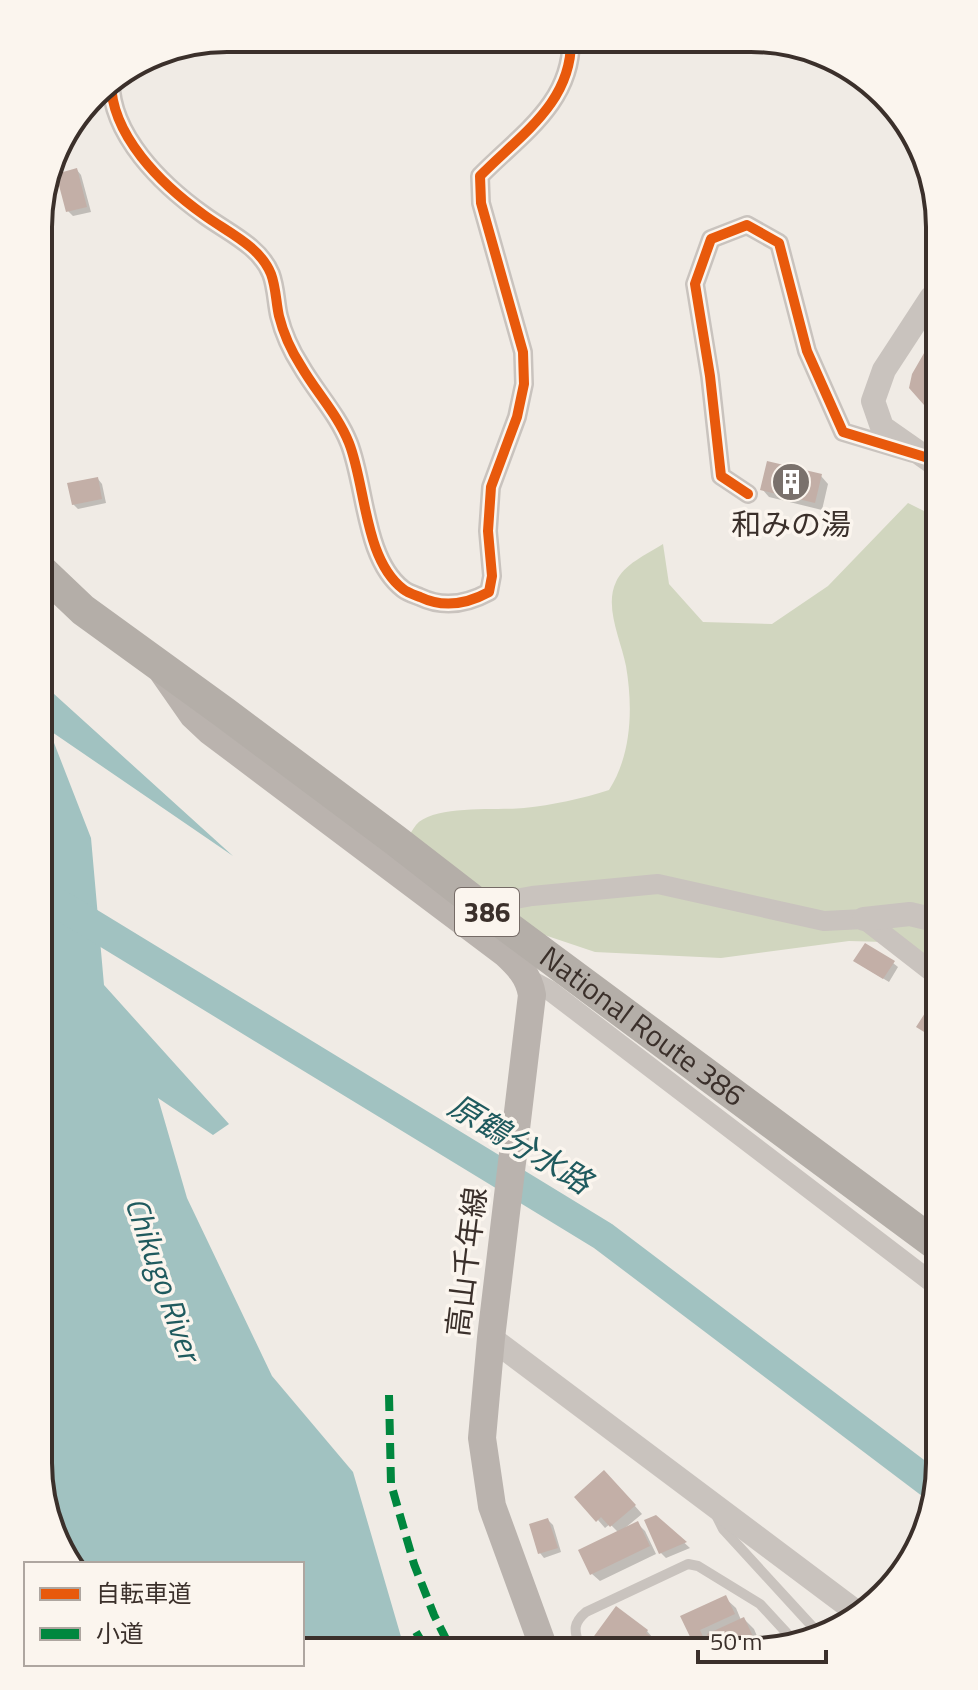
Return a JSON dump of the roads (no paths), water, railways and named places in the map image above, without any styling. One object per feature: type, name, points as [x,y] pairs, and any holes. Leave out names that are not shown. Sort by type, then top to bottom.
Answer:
[{"type":"highway","name":"National Route 386","points":[[52,581],[83,610],[383,830],[493,916],[926,1237]]},
{"type":"main road","points":[[161,668],[193,715],[210,731],[505,953],[530,987]]},
{"type":"main road","name":"高山千年線","points":[[530,987],[482,1438],[486,1479],[505,1547],[540,1638]]},
{"type":"street","points":[[112,95],[121,123],[137,151],[178,193],[261,257],[271,274],[280,320],[300,365],[348,440],[373,542],[388,571],[403,589],[430,602],[449,604],[473,601],[489,592],[492,576],[488,531],[491,487],[517,417],[524,384],[523,352],[481,203],[480,176],[547,113],[566,79],[569,52]]},
{"type":"street","points":[[748,494],[721,476],[710,376],[695,284],[711,239],[747,225],[779,243],[807,351],[843,432],[926,458]]},
{"type":"street","points":[[926,306],[884,370],[873,401],[882,427],[926,458]]},
{"type":"street","points":[[493,916],[505,901],[658,884],[824,921],[910,914],[926,918]]},
{"type":"street","points":[[864,919],[926,967]]},
{"type":"street","points":[[530,987],[562,1000],[926,1278]]},
{"type":"street","points":[[493,1329],[711,1504],[850,1607]]},
{"type":"lane","points":[[711,1504],[723,1529],[813,1627]]},
{"type":"lane","points":[[576,1638],[576,1620],[586,1612],[688,1564],[698,1566],[760,1604],[788,1634]]},
{"type":"water","points":[[52,692],[233,856],[52,732]]},
{"type":"water","name":"Chikugo River","points":[[52,738],[91,838],[104,985],[229,1124],[213,1135],[158,1098],[187,1198],[272,1376],[353,1472],[401,1638],[304,1638],[304,1562],[83,1562],[65,1530],[52,1475]]},
{"type":"waterway","name":"原鶴分水路","points":[[52,900],[603,1236],[926,1480]]},
{"type":"place","name":"和みの湯","points":[[791,482]]}]
